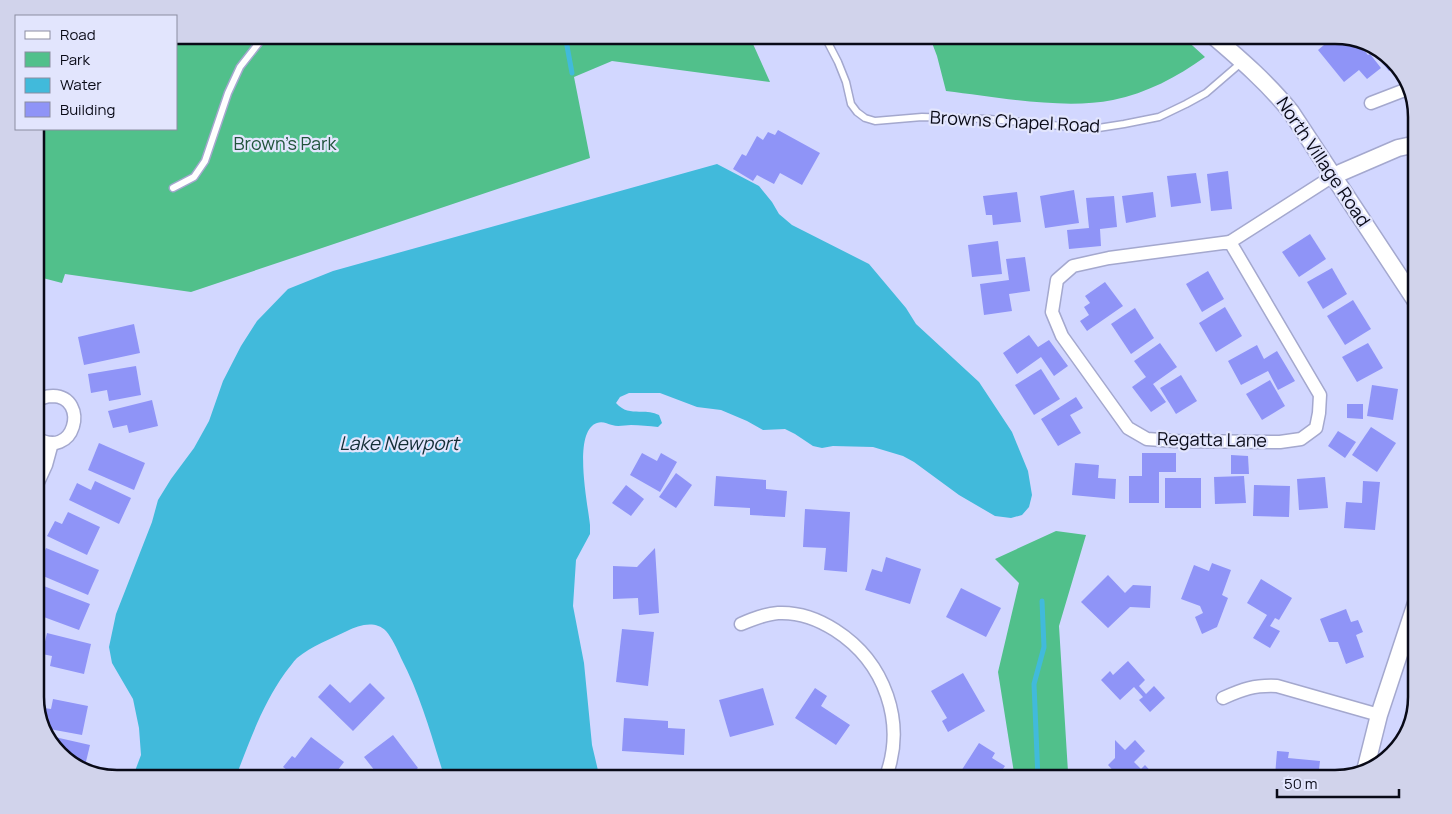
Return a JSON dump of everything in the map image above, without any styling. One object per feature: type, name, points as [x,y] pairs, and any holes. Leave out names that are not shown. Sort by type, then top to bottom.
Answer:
[{"type":"street","name":"North Village Road","points":[[1223,44],[1256,72],[1283,101],[1408,288]]},
{"type":"street","points":[[1371,103],[1404,90]]},
{"type":"street","points":[[1334,176],[1398,148],[1408,146]]},
{"type":"street","name":"Regatta Lane","points":[[1230,242],[1320,395],[1316,428],[1301,439],[1280,442],[1147,439],[1128,428],[1062,336],[1052,312],[1056,280],[1073,266],[1109,258],[1230,242],[1334,176]]},
{"type":"street","points":[[44,398],[56,396],[64,400],[71,406],[75,417],[74,427],[68,436],[60,442],[44,442]]},
{"type":"street","points":[[44,469],[52,443]]},
{"type":"street","points":[[741,624],[760,616],[777,613],[810,617],[847,637],[863,652],[880,678],[887,693],[892,714],[894,737],[888,770]]},
{"type":"street","points":[[1367,763],[1379,714],[1408,627]]},
{"type":"street","points":[[1223,698],[1244,688],[1260,685],[1277,686],[1379,714]]},
{"type":"lane","points":[[173,188],[194,177],[205,161],[228,93],[240,67],[258,44]]},
{"type":"lane","name":"Browns Chapel Road","points":[[829,44],[846,82],[851,104],[865,118],[875,121],[922,117],[989,119],[1092,129],[1124,124],[1159,116],[1186,104],[1206,92],[1243,61]]},
{"type":"green space","name":"Brown's Park","points":[[178,44],[753,44],[770,82],[612,61],[574,77],[590,158],[191,292],[65,274],[62,283],[44,278],[44,130],[178,130]]},
{"type":"green space","points":[[932,44],[1191,44],[1205,57],[1184,71],[1138,93],[1113,100],[1073,104],[946,91]]},
{"type":"green space","points":[[1056,531],[1086,535],[1059,626],[1068,770],[1014,770],[998,672],[1019,583],[995,559]]},
{"type":"water","name":"Lake Newport","points":[[717,164],[759,186],[779,214],[792,225],[869,264],[906,308],[916,324],[979,382],[1012,432],[1028,471],[1032,495],[1029,507],[1022,515],[1011,518],[995,516],[959,495],[903,456],[873,447],[833,446],[822,448],[813,446],[785,429],[763,430],[721,410],[697,407],[660,393],[629,393],[620,397],[616,403],[626,410],[659,415],[662,423],[658,427],[617,426],[603,422],[597,423],[589,429],[583,454],[590,534],[576,560],[573,606],[584,663],[592,745],[598,770],[442,770],[426,717],[408,672],[394,644],[382,628],[362,625],[315,646],[296,660],[269,698],[239,770],[135,770],[141,755],[139,728],[133,699],[112,663],[109,647],[116,614],[152,522],[158,500],[194,448],[209,421],[223,381],[241,346],[257,321],[288,289],[333,271]]},
{"type":"building","points":[[1325,44],[1354,46],[1363,49],[1368,55],[1370,54],[1381,68],[1367,79],[1359,70],[1344,82],[1318,50]]},
{"type":"building","points":[[1378,57],[1391,70],[1389,71]]},
{"type":"building","points":[[778,130],[820,153],[802,185],[780,173],[774,184],[757,175],[753,181],[733,169],[742,154],[746,156],[757,136],[763,140],[768,132],[775,135]]},
{"type":"building","points":[[1228,171],[1232,209],[1211,211],[1207,174]]},
{"type":"building","points":[[1196,173],[1201,203],[1171,207],[1167,176]]},
{"type":"building","points":[[1074,190],[1079,223],[1045,228],[1040,196]]},
{"type":"building","points":[[1017,192],[1021,222],[993,225],[992,215],[986,215],[983,196]]},
{"type":"building","points":[[1153,192],[1156,217],[1126,223],[1122,196]]},
{"type":"building","points":[[1114,196],[1117,227],[1100,229],[1101,246],[1069,249],[1067,230],[1089,228],[1086,198]]},
{"type":"building","points":[[1310,234],[1326,259],[1299,277],[1282,252]]},
{"type":"building","points":[[998,241],[1002,274],[972,277],[968,245]]},
{"type":"building","points":[[1025,257],[1030,291],[1009,294],[1012,311],[984,315],[980,284],[1009,280],[1006,259]]},
{"type":"building","points":[[1332,268],[1347,294],[1323,309],[1307,282]]},
{"type":"building","points":[[1208,271],[1224,299],[1202,312],[1186,284]]},
{"type":"building","points":[[1105,282],[1123,306],[1087,331],[1080,321],[1089,315],[1084,307],[1090,303],[1085,296]]},
{"type":"building","points":[[1353,300],[1371,329],[1345,345],[1327,316]]},
{"type":"building","points":[[1225,307],[1242,336],[1216,352],[1199,323]]},
{"type":"building","points":[[1135,308],[1154,338],[1131,354],[1111,324]]},
{"type":"building","points":[[134,324],[140,353],[84,365],[78,337]]},
{"type":"building","points":[[1029,335],[1038,347],[1049,340],[1068,366],[1054,376],[1041,357],[1017,374],[1003,353]]},
{"type":"building","points":[[1160,343],[1177,367],[1153,384],[1166,402],[1151,412],[1132,387],[1146,377],[1134,361]]},
{"type":"building","points":[[1368,343],[1383,368],[1357,382],[1342,357]]},
{"type":"building","points":[[1257,345],[1264,359],[1277,351],[1295,381],[1278,390],[1268,371],[1241,385],[1228,361]]},
{"type":"building","points":[[136,366],[141,395],[109,401],[107,390],[91,393],[88,374]]},
{"type":"building","points":[[1041,369],[1060,399],[1034,415],[1015,385]]},
{"type":"building","points":[[1181,375],[1197,401],[1176,414],[1160,388]]},
{"type":"building","points":[[1270,380],[1285,406],[1262,420],[1246,394]]},
{"type":"building","points":[[1372,385],[1398,389],[1393,420],[1367,416]]},
{"type":"building","points":[[1076,397],[1083,408],[1070,415],[1081,433],[1058,446],[1041,419]]},
{"type":"building","points":[[152,400],[158,426],[129,433],[127,425],[113,428],[108,411]]},
{"type":"building","points":[[1347,404],[1363,404],[1363,419],[1347,418]]},
{"type":"building","points":[[1371,427],[1396,443],[1377,472],[1352,455]]},
{"type":"building","points":[[1338,431],[1356,442],[1345,458],[1328,446]]},
{"type":"building","points":[[99,443],[145,463],[134,490],[88,470]]},
{"type":"building","points":[[642,453],[657,461],[661,453],[677,462],[660,492],[630,475]]},
{"type":"building","points":[[1142,453],[1176,453],[1176,472],[1159,472],[1159,503],[1129,503],[1129,476],[1142,476]]},
{"type":"building","points":[[1231,455],[1248,456],[1249,474],[1231,474]]},
{"type":"building","points":[[1075,463],[1099,465],[1098,478],[1116,479],[1115,499],[1072,495]]},
{"type":"building","points":[[676,473],[692,485],[676,508],[659,497]]},
{"type":"building","points":[[716,476],[766,480],[766,489],[787,491],[785,517],[750,515],[750,508],[714,506]]},
{"type":"building","points":[[1244,476],[1246,503],[1215,504],[1214,477]]},
{"type":"building","points":[[1325,477],[1328,508],[1299,510],[1297,479]]},
{"type":"building","points":[[1165,478],[1201,478],[1201,508],[1165,508]]},
{"type":"building","points":[[95,481],[131,498],[119,524],[69,500],[77,483],[91,490]]},
{"type":"building","points":[[1363,481],[1380,482],[1375,530],[1344,528],[1346,502],[1362,503]]},
{"type":"building","points":[[626,485],[644,499],[631,516],[612,503]]},
{"type":"building","points":[[1254,485],[1290,486],[1289,517],[1253,516]]},
{"type":"building","points":[[805,509],[850,512],[847,572],[824,570],[826,548],[803,547]]},
{"type":"building","points":[[68,512],[100,527],[87,555],[47,536],[55,521],[62,524]]},
{"type":"building","points":[[46,548],[99,570],[88,595],[44,576],[44,553]]},
{"type":"building","points":[[655,548],[659,613],[639,615],[638,598],[613,599],[613,566],[637,567]]},
{"type":"building","points":[[886,557],[921,569],[910,604],[865,590],[872,569],[882,572]]},
{"type":"building","points":[[1212,563],[1231,570],[1222,595],[1228,598],[1217,627],[1202,634],[1195,617],[1203,613],[1200,606],[1181,599],[1194,565],[1209,571]]},
{"type":"building","points":[[1108,575],[1125,593],[1133,585],[1151,586],[1150,608],[1130,607],[1108,628],[1081,602]]},
{"type":"building","points":[[1261,579],[1292,598],[1279,620],[1275,618],[1270,626],[1280,631],[1270,648],[1253,638],[1267,615],[1247,603]]},
{"type":"building","points":[[44,586],[90,604],[79,630],[44,617]]},
{"type":"building","points":[[961,588],[1001,608],[986,637],[946,617]]},
{"type":"building","points":[[1346,609],[1351,622],[1358,620],[1363,632],[1356,635],[1364,657],[1346,664],[1338,642],[1329,642],[1320,619]]},
{"type":"building","points":[[622,629],[654,632],[648,686],[616,682]]},
{"type":"building","points":[[47,633],[91,644],[84,674],[50,666],[52,656],[44,654]]},
{"type":"building","points":[[1128,661],[1145,680],[1139,686],[1146,694],[1154,686],[1165,698],[1150,712],[1139,700],[1143,697],[1134,687],[1120,700],[1101,680],[1110,671],[1113,675]]},
{"type":"building","points":[[963,673],[985,711],[948,732],[942,721],[947,718],[931,691]]},
{"type":"building","points":[[370,683],[385,698],[353,731],[318,697],[330,684],[350,703]]},
{"type":"building","points":[[763,688],[774,725],[730,737],[719,700]]},
{"type":"building","points":[[815,688],[827,696],[821,706],[850,725],[836,745],[795,718]]},
{"type":"building","points":[[53,699],[88,706],[82,735],[51,729],[45,708],[51,709]]},
{"type":"building","points":[[624,718],[668,721],[668,728],[685,729],[684,755],[622,751]]},
{"type":"building","points":[[393,735],[418,768],[415,770],[374,770],[364,757]]},
{"type":"building","points":[[55,737],[90,745],[86,763],[65,749]]},
{"type":"building","points":[[311,737],[344,762],[338,770],[287,770],[283,767],[292,756],[295,758]]},
{"type":"building","points":[[1115,740],[1125,750],[1135,740],[1145,751],[1134,762],[1141,769],[1145,765],[1150,770],[1113,770],[1108,765],[1115,758]]},
{"type":"building","points":[[979,743],[995,753],[992,758],[1005,766],[1002,770],[962,770]]},
{"type":"building","points":[[1277,751],[1289,752],[1288,758],[1320,761],[1319,770],[1275,770]]},
{"type":"waterway","points":[[567,44],[572,73]]},
{"type":"waterway","points":[[1038,770],[1034,684],[1044,647],[1042,601]]}]
